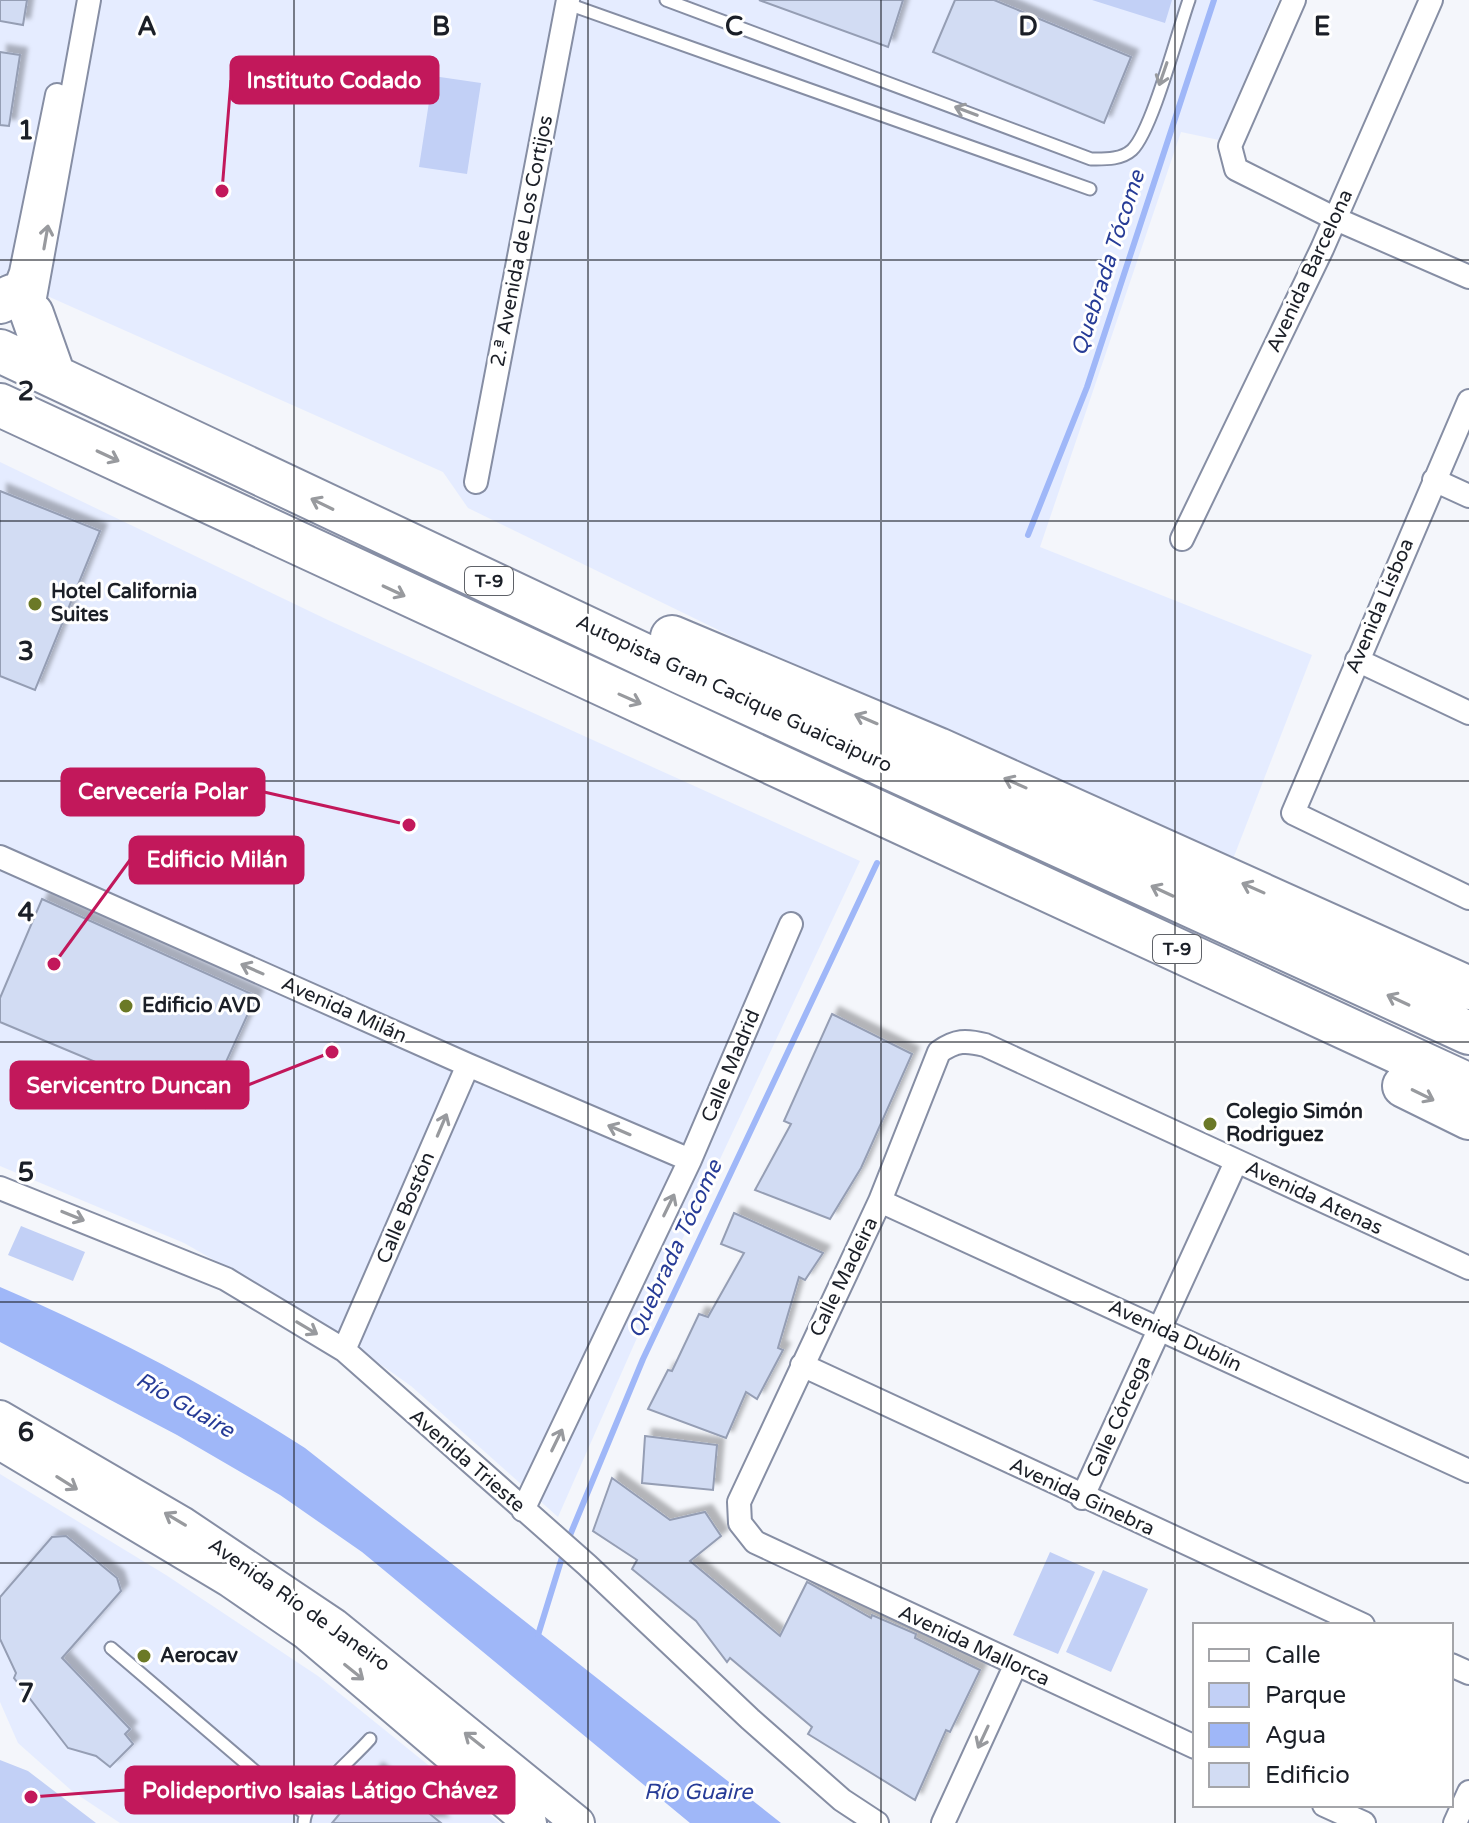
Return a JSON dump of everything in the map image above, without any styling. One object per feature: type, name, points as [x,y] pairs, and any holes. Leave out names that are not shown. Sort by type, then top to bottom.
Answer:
[{"type":"highway","points":[[15,304],[54,376]]},
{"type":"highway","name":"Autopista Gran Cacique Guaicaipuro","points":[[0,351],[377,530],[1469,1033]]},
{"type":"highway","name":"T-9","points":[[0,405],[19,422],[886,813],[1469,1085]]},
{"type":"highway","points":[[377,530],[535,580],[938,749],[1324,920],[1469,988]]},
{"type":"highway","points":[[886,813],[918,848],[1469,1118]]},
{"type":"highway","points":[[1324,920],[1469,977]]},
{"type":"street","points":[[15,304],[76,0]]},
{"type":"street","points":[[15,304],[89,0]]},
{"type":"street","points":[[1294,0],[1230,146],[1231,162],[1236,169],[1336,219],[1469,277]]},
{"type":"street","name":"Avenida Barcelona","points":[[1182,539],[1336,219],[1431,0]]},
{"type":"street","name":"2.ª Avenida de Los Cortijos","points":[[476,482],[568,2]]},
{"type":"street","name":"Avenida Lisboa","points":[[1469,401],[1293,813],[1469,898]]},
{"type":"street","points":[[1434,480],[1469,496]]},
{"type":"street","points":[[1357,660],[1469,713]]},
{"type":"street","name":"Avenida Milán","points":[[0,857],[690,1160]]},
{"type":"street","name":"Calle Madrid","points":[[523,1510],[690,1160],[791,924]]},
{"type":"street","name":"Calle Madeira","points":[[755,1542],[740,1523],[739,1502],[880,1201],[939,1052],[953,1042],[968,1040],[985,1045]]},
{"type":"street","name":"Avenida Atenas","points":[[985,1045],[1469,1268]]},
{"type":"street","name":"Calle Bostón","points":[[344,1350],[468,1065]]},
{"type":"street","name":"Calle Córcega","points":[[1082,1498],[1236,1162]]},
{"type":"street","name":"Avenida Trieste","points":[[0,1188],[226,1279],[344,1350],[773,1739],[842,1800],[877,1823]]},
{"type":"street","name":"Avenida Dublín","points":[[880,1201],[1469,1471]]},
{"type":"street","name":"Avenida Ginebra","points":[[802,1365],[1082,1498],[1359,1623]]},
{"type":"street","name":"Avenida Río de Janeiro","points":[[0,1417],[182,1523],[312,1609],[378,1659],[578,1823]]},
{"type":"street","name":"Avenida Río de Janeiro","points":[[0,1443],[229,1580],[306,1633],[530,1823]]},
{"type":"street","name":"Avenida Mallorca","points":[[755,1542],[1015,1666],[1193,1746]]},
{"type":"street","points":[[943,1823],[1015,1666]]},
{"type":"street","points":[[1455,1823],[1469,1792]]},
{"type":"street","points":[[1328,1807],[1364,1823]]},
{"type":"lane","points":[[666,0],[1091,159],[1113,159],[1132,151],[1144,130],[1189,0]]},
{"type":"lane","points":[[568,2],[1090,189]]},
{"type":"lane","points":[[111,1648],[304,1818],[370,1739]]},
{"type":"shaded area","points":[[0,0],[1279,0],[1219,140],[1181,132],[1040,547],[1312,655],[1233,859],[815,677],[468,508],[443,472],[0,275]]},
{"type":"shaded area","points":[[0,462],[330,621],[860,861],[651,1306],[558,1517],[411,1386],[312,1316],[184,1243],[0,1166]]},
{"type":"shaded area","name":"Aerocav","points":[[0,1474],[166,1575],[318,1676],[500,1823],[120,1823],[72,1791],[18,1743],[0,1702]]},
{"type":"green space","points":[[1092,0],[1172,0],[1165,23]]},
{"type":"green space","points":[[433,76],[481,83],[467,174],[419,167]]},
{"type":"green space","points":[[21,1226],[85,1252],[73,1281],[8,1255]]},
{"type":"green space","points":[[1050,1552],[1095,1572],[1058,1654],[1013,1635]]},
{"type":"green space","points":[[1103,1570],[1148,1589],[1111,1672],[1066,1652]]},
{"type":"green space","points":[[0,1760],[28,1771],[96,1823],[0,1823]]},
{"type":"water","name":"Río Guaire","points":[[0,1287],[156,1361],[305,1448],[781,1823],[690,1823],[362,1552],[280,1495],[177,1435],[0,1342]]},
{"type":"building","points":[[0,0],[27,0],[23,25],[0,21]]},
{"type":"building","points":[[759,0],[903,0],[888,47]]},
{"type":"building","points":[[955,0],[994,0],[1131,57],[1104,123],[933,52]]},
{"type":"building","points":[[0,52],[20,55],[9,126],[0,125]]},
{"type":"building","name":"Hotel California Suites","points":[[0,491],[100,531],[35,690],[0,676]]},
{"type":"building","points":[[42,899],[256,996],[205,1108],[0,1022],[0,998]]},
{"type":"building","points":[[832,1014],[912,1054],[861,1168],[830,1219],[755,1190],[791,1124],[784,1121]]},
{"type":"building","points":[[734,1213],[823,1253],[805,1280],[799,1277],[778,1348],[783,1350],[757,1399],[746,1392],[726,1438],[648,1409],[668,1370],[672,1371],[699,1314],[708,1317],[744,1253],[721,1244]]},
{"type":"building","points":[[645,1436],[717,1445],[713,1490],[642,1483]]},
{"type":"building","points":[[612,1478],[670,1520],[705,1512],[721,1536],[690,1561],[780,1636],[807,1582],[871,1618],[872,1615],[916,1634],[915,1638],[980,1670],[950,1732],[946,1730],[915,1800],[808,1734],[812,1727],[730,1658],[727,1662],[696,1621],[632,1569],[637,1560],[593,1531]]},
{"type":"building","points":[[66,1536],[117,1578],[121,1591],[62,1658],[130,1729],[125,1734],[133,1744],[110,1767],[96,1756],[68,1748],[14,1678],[16,1673],[0,1639],[0,1597],[52,1537]]},
{"type":"building","points":[[376,1770],[441,1823],[332,1823]]},
{"type":"waterway","name":"Quebrada Tócome","points":[[1028,535],[1087,387],[1214,0]]},
{"type":"waterway","name":"Quebrada Tócome","points":[[568,1540],[643,1359],[877,863]]},
{"type":"waterway","name":"Quebrada Tócome","points":[[538,1635],[564,1551]]},
{"type":"place","name":"Instituto Codado","points":[[222,191]]},
{"type":"place","name":"Hotel California Suites","points":[[35,604]]},
{"type":"place","name":"Cervecería Polar","points":[[409,825]]},
{"type":"place","name":"Edificio Milán","points":[[54,964]]},
{"type":"place","name":"Edificio AVD","points":[[126,1006]]},
{"type":"place","name":"Servicentro Duncan","points":[[332,1052]]},
{"type":"place","name":"Colegio Simón Rodriguez","points":[[1210,1124]]},
{"type":"place","name":"Aerocav","points":[[144,1656]]},
{"type":"place","name":"Polideportivo Isaias Látigo Chávez","points":[[31,1797]]}]
